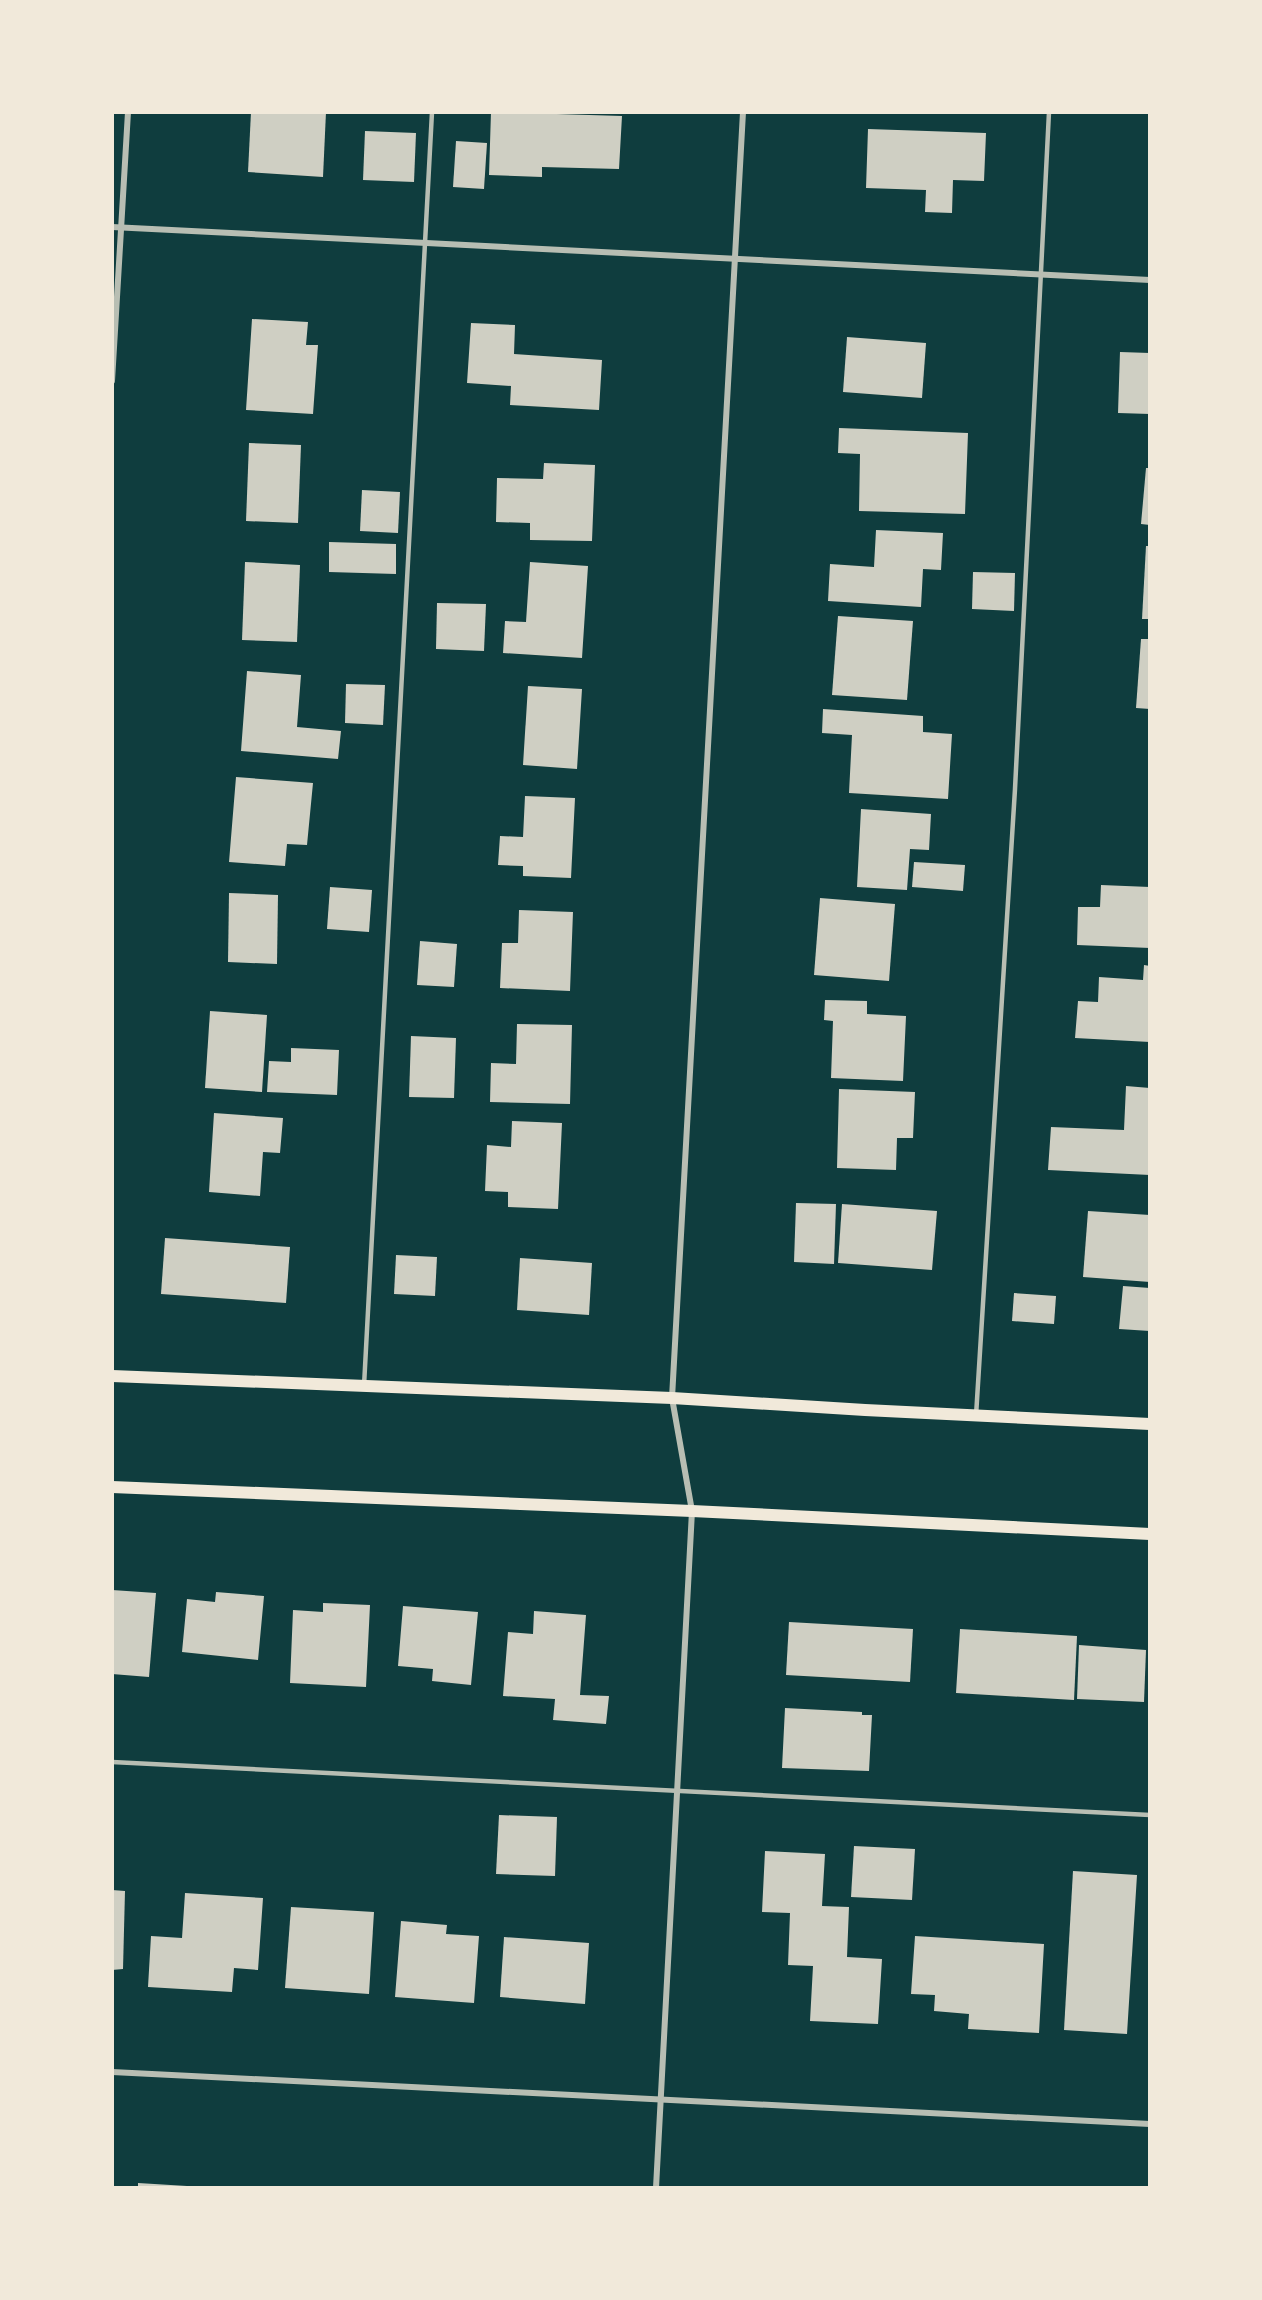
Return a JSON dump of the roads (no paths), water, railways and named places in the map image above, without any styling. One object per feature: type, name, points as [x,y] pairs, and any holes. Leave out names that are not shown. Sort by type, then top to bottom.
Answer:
[{"type":"main road","points":[[112,1376],[672,1398],[1149,1424]]},
{"type":"main road","points":[[112,1487],[692,1510],[1149,1534]]},
{"type":"street","points":[[112,381],[128,112]]},
{"type":"street","points":[[656,2187],[692,1510],[672,1398],[743,112]]},
{"type":"street","points":[[112,227],[1149,280]]},
{"type":"street","points":[[112,2072],[1149,2124]]},
{"type":"lane","points":[[364,1387],[432,112]]},
{"type":"lane","points":[[976,1416],[1015,789],[1049,112]]},
{"type":"lane","points":[[112,1762],[1149,1815]]}]
